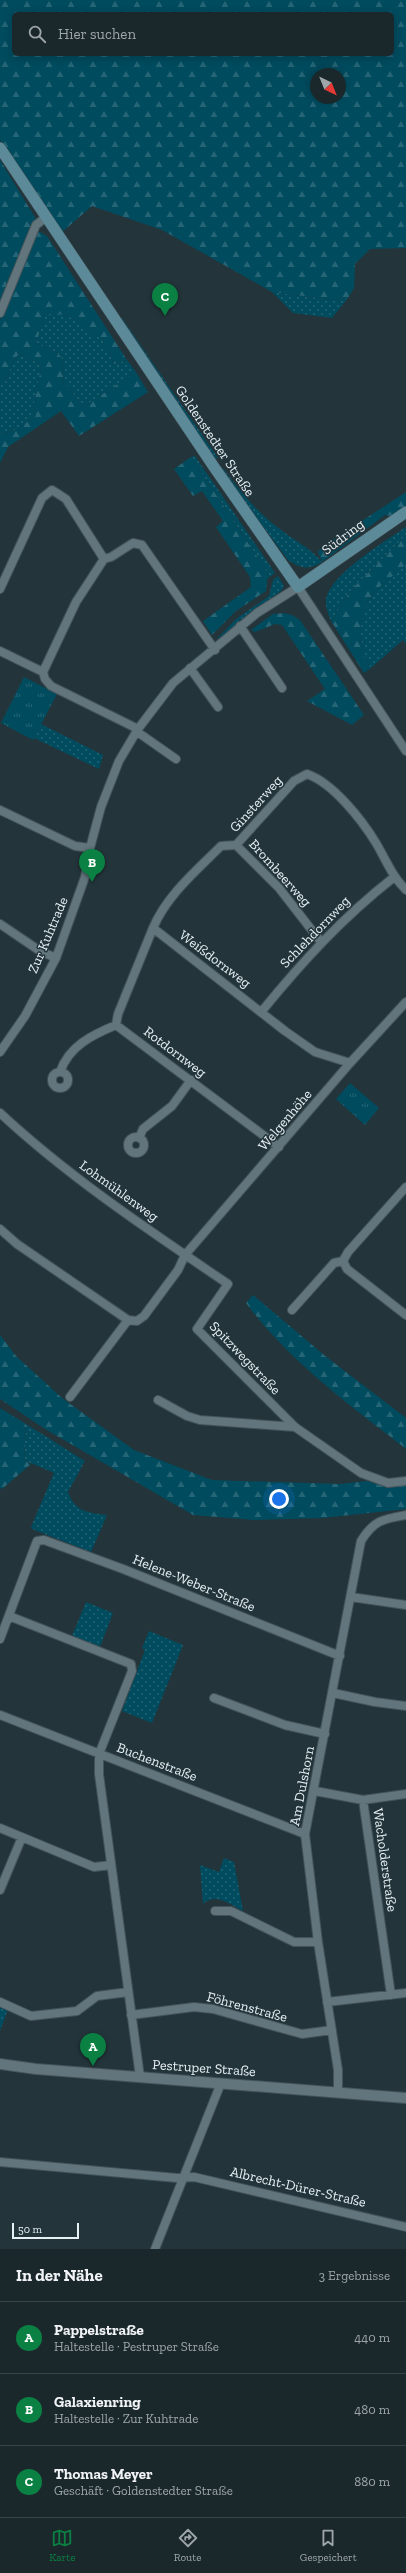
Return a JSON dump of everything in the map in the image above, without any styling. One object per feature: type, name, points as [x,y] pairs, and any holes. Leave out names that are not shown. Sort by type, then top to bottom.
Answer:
[{"type":"main road","name":"Goldenstedter Straße","points":[[0,148],[45,218],[298,588]]},
{"type":"main road","name":"Südring","points":[[298,588],[406,512]]},
{"type":"street","points":[[0,314],[36,225],[45,218]]},
{"type":"street","points":[[0,589],[42,498],[52,490],[66,499],[104,559]]},
{"type":"street","points":[[176,758],[137,730],[51,686],[45,679],[43,672],[76,602],[104,559],[111,558],[133,543],[142,545],[215,650]]},
{"type":"street","name":"Zur Kuhtrade","points":[[0,1052],[26,1016],[56,958],[85,877],[90,848],[101,807],[119,761],[137,730],[169,687],[190,668],[215,650],[240,626],[298,588]]},
{"type":"street","name":"Goldenstedter Straße","points":[[298,588],[406,751]]},
{"type":"street","points":[[240,626],[282,688]]},
{"type":"street","points":[[0,651],[43,672]]},
{"type":"street","points":[[190,668],[218,707]]},
{"type":"street","name":"Ginsterweg","points":[[236,845],[294,781],[307,774],[317,778],[346,804],[376,844],[393,878],[406,890]]},
{"type":"street","points":[[0,810],[75,846],[90,848]]},
{"type":"street","name":"Brombeerweg","points":[[153,928],[159,912],[183,884],[221,846],[236,845],[279,888],[321,942]]},
{"type":"street","name":"Schlehdornweg","points":[[262,1012],[321,942],[360,904],[393,878]]},
{"type":"street","points":[[0,924],[40,951],[56,958]]},
{"type":"street","points":[[60,1072],[63,1064],[88,1036],[116,1025],[118,1014],[153,928]]},
{"type":"street","name":"Weißdornweg","points":[[153,928],[285,1031],[315,1052],[350,1063]]},
{"type":"street","name":"Welgenhöhe","points":[[128,1320],[137,1321],[144,1316],[178,1270],[185,1255],[350,1063],[406,1002]]},
{"type":"street","name":"Rotdornweg","points":[[116,1025],[279,1147]]},
{"type":"street","points":[[139,1138],[143,1129],[172,1106],[191,1080]]},
{"type":"street","name":"Lohmühlenweg","points":[[0,1113],[43,1152],[185,1255],[228,1284]]},
{"type":"street","points":[[292,1310],[334,1263],[343,1261],[348,1252],[406,1187]]},
{"type":"street","points":[[0,1229],[17,1244],[128,1320],[70,1397]]},
{"type":"street","points":[[343,1261],[347,1269],[406,1315]]},
{"type":"street","name":"Spitzwegstraße","points":[[228,1284],[197,1329],[295,1427],[368,1477],[388,1483],[406,1481]]},
{"type":"street","points":[[158,1400],[187,1416],[200,1420],[295,1427]]},
{"type":"street","name":"Am Dulshorn","points":[[338,2092],[338,2070],[318,1942],[305,1834],[315,1790],[361,1541],[369,1529],[385,1519],[406,1515]]},
{"type":"street","name":"Helene-Weber-Straße","points":[[9,1616],[37,1541],[44,1540],[123,1569],[340,1656]]},
{"type":"street","points":[[351,1597],[406,1605]]},
{"type":"street","points":[[0,1639],[9,1616],[131,1664],[132,1671],[100,1754],[99,1774],[140,2077]]},
{"type":"street","points":[[333,1693],[374,1702],[406,1706]]},
{"type":"street","points":[[214,1698],[285,1726],[325,1734]]},
{"type":"street","name":"Buchenstraße","points":[[0,1715],[305,1834]]},
{"type":"street","points":[[315,1790],[363,1800],[406,1794]]},
{"type":"street","name":"Wacholderstraße","points":[[363,1800],[391,1995]]},
{"type":"street","points":[[0,1828],[94,1867],[111,1865]]},
{"type":"street","points":[[0,1890],[22,1837]]},
{"type":"street","points":[[215,1911],[231,1911],[294,1942],[318,1942]]},
{"type":"street","points":[[0,2002],[31,2016],[77,2011],[97,1996],[128,1992]]},
{"type":"street","points":[[327,2002],[406,1993]]},
{"type":"street","name":"Föhrenstraße","points":[[131,2015],[194,2007],[213,2009],[302,2034],[332,2030]]},
{"type":"street","name":"Pestruper Straße","points":[[0,2064],[36,2070],[406,2098]]},
{"type":"street","points":[[155,2249],[221,2083]]},
{"type":"street","name":"Albrecht-Dürer-Straße","points":[[0,2162],[74,2171],[184,2178],[194,2177],[406,2227]]},
{"type":"green space","points":[[0,0],[406,0],[406,248],[370,249],[355,264],[354,288],[348,298],[335,300],[272,292],[162,230],[92,206],[61,233],[0,140]]},
{"type":"green space","points":[[0,160],[36,219],[0,308]]},
{"type":"green space","points":[[40,232],[47,236],[127,360],[113,364],[111,354],[103,346],[104,337],[95,337],[73,318],[59,314],[45,315],[36,344],[52,350],[61,357],[64,367],[63,385],[68,386],[83,407],[136,372],[148,392],[79,436],[61,411],[8,447],[0,463],[0,432],[3,434],[17,429],[36,416],[33,410],[41,368],[38,363],[19,354],[14,359],[6,381],[0,383],[0,320],[35,233]]},
{"type":"green space","points":[[272,292],[335,300],[348,298],[332,318],[293,313]]},
{"type":"green space","points":[[54,312],[82,324],[95,337],[104,337],[103,346],[111,354],[113,364],[127,360],[136,372],[83,407],[68,386],[63,385],[64,367],[61,357],[52,350],[36,344],[45,315]]},
{"type":"green space","points":[[122,318],[218,458],[213,458],[122,324]]},
{"type":"green space","points":[[19,354],[38,363],[41,368],[33,410],[36,416],[17,429],[2,434],[0,432],[0,383],[6,381],[14,359]]},
{"type":"green space","points":[[195,456],[275,573],[267,579],[268,573],[191,457]]},
{"type":"green space","points":[[191,457],[268,573],[266,591],[236,611],[212,635],[203,621],[251,587],[250,577],[216,527],[223,521],[202,491],[193,496],[174,469]]},
{"type":"green space","points":[[223,468],[243,494],[265,517],[307,548],[322,562],[309,567],[301,567],[288,560],[223,473]]},
{"type":"green space","points":[[406,492],[406,506],[391,516],[385,515],[322,562],[318,552],[322,547]]},
{"type":"green space","points":[[406,527],[406,535],[351,590],[331,621],[326,601],[329,591],[337,580],[372,550]]},
{"type":"green space","points":[[406,535],[406,564],[375,592],[367,604],[364,613],[361,632],[362,642],[371,668],[364,673],[331,621],[351,590]]},
{"type":"green space","points":[[406,564],[406,644],[403,640],[371,668],[364,651],[361,632],[367,604],[383,583]]},
{"type":"green space","points":[[278,576],[284,586],[281,591],[239,621],[220,639],[217,639],[236,619],[269,596],[273,580]]},
{"type":"green space","points":[[284,613],[292,615],[300,620],[364,715],[352,725],[307,701],[325,689],[282,625],[275,624],[255,632],[251,630],[273,614]]},
{"type":"green space","points":[[24,677],[57,694],[33,740],[1,723]]},
{"type":"green space","points":[[41,724],[103,755],[99,769],[34,738]]},
{"type":"green space","points":[[350,1083],[379,1108],[365,1125],[336,1099]]},
{"type":"green space","points":[[253,1295],[324,1355],[406,1418],[406,1449],[341,1399],[281,1344],[246,1303]]},
{"type":"green space","points":[[0,1335],[16,1356],[62,1398],[134,1450],[212,1480],[340,1484],[367,1481],[387,1487],[406,1485],[406,1509],[323,1518],[254,1520],[193,1515],[45,1429],[0,1399]]},
{"type":"green space","points":[[0,1408],[26,1424],[24,1460],[31,1464],[2,1489],[0,1488]]},
{"type":"green space","points":[[26,1424],[85,1461],[68,1492],[71,1499],[79,1508],[89,1512],[107,1515],[91,1552],[32,1529],[31,1527],[54,1473],[24,1460]]},
{"type":"green space","points":[[86,1602],[113,1613],[100,1647],[72,1636]]},
{"type":"green space","points":[[149,1631],[183,1645],[152,1723],[122,1711],[145,1650],[142,1648]]},
{"type":"green space","points":[[224,1858],[234,1862],[243,1911],[218,1899],[213,1899],[203,1904],[200,1865],[219,1872]]},
{"type":"green space","points":[[0,2005],[8,2009],[0,2031]]},
{"type":"place","name":"Thomas Meyer","points":[[165,316]]},
{"type":"place","name":"Galaxienring","points":[[92,882]]},
{"type":"place","name":"Pappelstraße","points":[[93,2066]]}]
